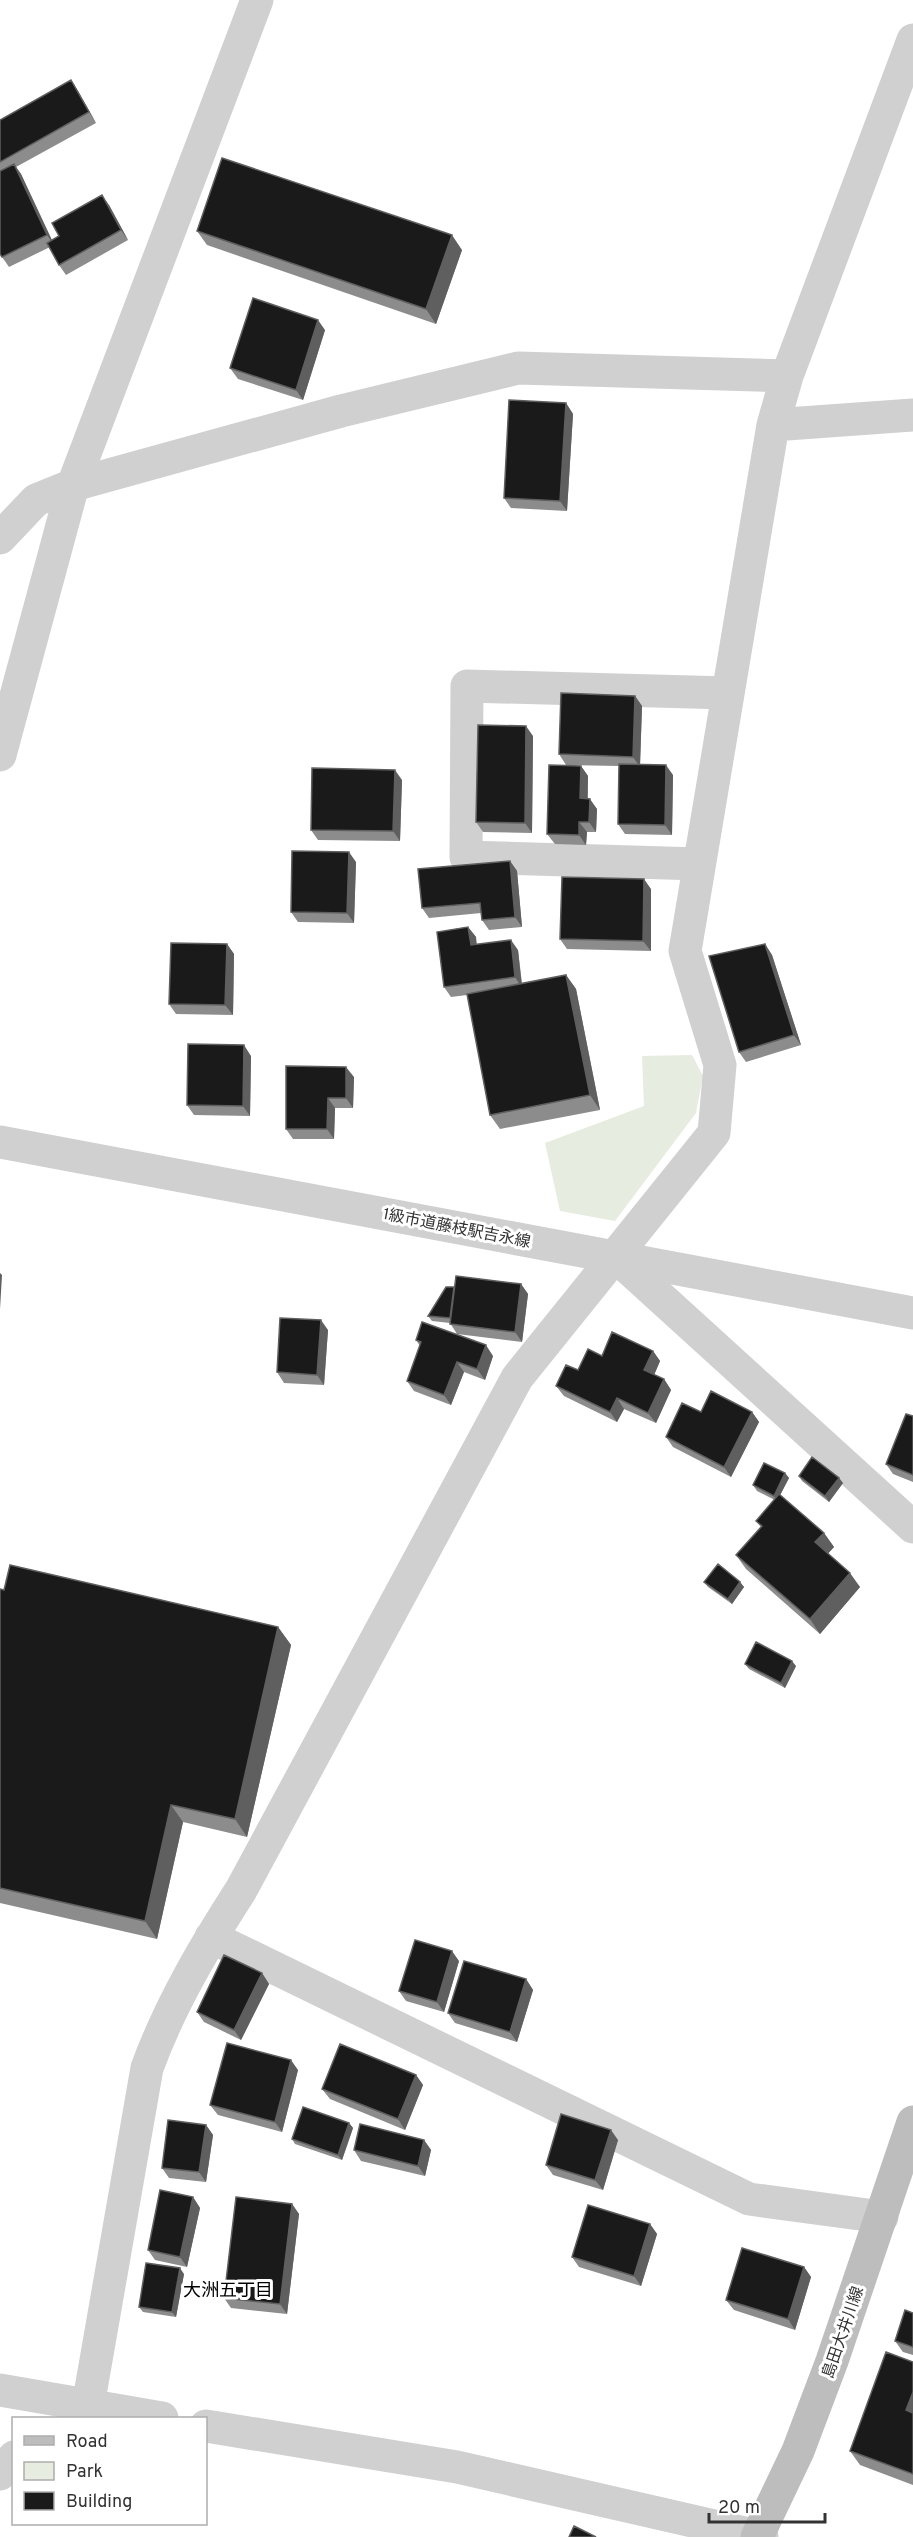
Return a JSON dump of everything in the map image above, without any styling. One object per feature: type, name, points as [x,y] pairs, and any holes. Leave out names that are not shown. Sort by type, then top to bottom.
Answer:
[{"type":"main road","name":"島田大井川線","points":[[759,2536],[807,2428],[832,2361],[913,2122]]},
{"type":"street","points":[[0,755],[73,484],[257,0]]},
{"type":"street","points":[[62,2408],[147,2068],[161,2029],[211,1937],[241,1890],[517,1378],[714,1133],[720,1065],[685,951],[773,425],[787,376],[913,40]]},
{"type":"street","points":[[0,538],[36,500],[73,484],[341,411],[518,368],[787,376]]},
{"type":"street","points":[[773,425],[913,415]]},
{"type":"street","points":[[699,864],[466,857],[467,686],[728,693]]},
{"type":"street","name":"1級市道藤枝駅吉永線","points":[[0,1142],[913,1313]]},
{"type":"street","points":[[615,1256],[913,1527]]},
{"type":"street","points":[[211,1937],[749,2199],[882,2217]]},
{"type":"street","points":[[0,2391],[62,2408],[152,2417]]},
{"type":"street","points":[[207,2426],[457,2467],[759,2536]]},
{"type":"street","points":[[0,2474],[12,2459]]},
{"type":"green space","points":[[692,1055],[703,1076],[696,1113],[615,1221],[560,1211],[545,1143],[644,1106],[642,1056]]},
{"type":"building","points":[[71,80],[89,112],[0,162],[0,120]]},
{"type":"building","points":[[222,158],[452,235],[426,309],[197,231]]},
{"type":"building","points":[[14,164],[47,235],[2,257],[0,254],[0,171]]},
{"type":"building","points":[[102,195],[121,230],[59,265],[47,243],[59,236],[52,223]]},
{"type":"building","points":[[253,298],[318,320],[296,390],[230,368]]},
{"type":"building","points":[[509,400],[566,403],[560,501],[504,498]]},
{"type":"building","points":[[561,693],[635,696],[633,757],[559,754]]},
{"type":"building","points":[[478,725],[526,726],[525,823],[476,822]]},
{"type":"building","points":[[619,764],[666,765],[665,825],[618,824]]},
{"type":"building","points":[[549,765],[581,766],[580,798],[590,799],[589,822],[579,822],[579,835],[547,834]]},
{"type":"building","points":[[312,768],[395,770],[393,831],[311,830]]},
{"type":"building","points":[[292,851],[349,852],[347,913],[291,912]]},
{"type":"building","points":[[510,861],[515,917],[482,920],[480,903],[422,908],[418,869]]},
{"type":"building","points":[[562,877],[644,879],[643,941],[560,939]]},
{"type":"building","points":[[468,927],[471,945],[511,940],[515,977],[444,987],[437,932]]},
{"type":"building","points":[[171,943],[227,944],[225,1005],[169,1004]]},
{"type":"building","points":[[765,944],[794,1035],[739,1052],[709,956]]},
{"type":"building","points":[[566,975],[590,1095],[490,1115],[467,994]]},
{"type":"building","points":[[188,1044],[244,1045],[243,1106],[187,1105]]},
{"type":"building","points":[[286,1066],[346,1067],[346,1098],[328,1098],[327,1129],[286,1129]]},
{"type":"building","points":[[456,1276],[521,1284],[515,1332],[450,1324]]},
{"type":"building","points":[[446,1287],[454,1287],[450,1318],[428,1316]]},
{"type":"building","points":[[280,1318],[321,1320],[317,1375],[277,1372]]},
{"type":"building","points":[[422,1322],[486,1345],[477,1369],[457,1362],[444,1395],[407,1381],[421,1342],[416,1340]]},
{"type":"building","points":[[612,1332],[653,1351],[644,1370],[664,1379],[648,1413],[617,1398],[610,1412],[556,1386],[566,1365],[578,1370],[588,1349],[602,1356]]},
{"type":"building","points":[[711,1391],[752,1412],[724,1467],[666,1437],[682,1403],[701,1412]]},
{"type":"building","points":[[906,1414],[913,1416],[913,1475],[886,1464]]},
{"type":"building","points":[[812,1457],[839,1478],[825,1496],[799,1476]]},
{"type":"building","points":[[764,1463],[785,1473],[774,1496],[753,1485]]},
{"type":"building","points":[[779,1494],[824,1533],[815,1542],[850,1573],[810,1619],[736,1555],[762,1526],[756,1521]]},
{"type":"building","points":[[718,1564],[740,1582],[728,1599],[704,1582]]},
{"type":"building","points":[[10,1565],[278,1627],[235,1819],[171,1805],[145,1921],[0,1888],[0,1589],[4,1590]]},
{"type":"building","points":[[756,1642],[792,1661],[781,1683],[745,1664]]},
{"type":"building","points":[[415,1940],[452,1951],[437,2002],[399,1991]]},
{"type":"building","points":[[224,1955],[262,1973],[234,2030],[197,2012]]},
{"type":"building","points":[[464,1961],[526,1979],[510,2032],[448,2013]]},
{"type":"building","points":[[227,2043],[291,2060],[275,2122],[210,2105]]},
{"type":"building","points":[[340,2044],[416,2075],[398,2119],[322,2089]]},
{"type":"building","points":[[303,2107],[349,2123],[338,2155],[292,2139]]},
{"type":"building","points":[[561,2114],[611,2130],[595,2180],[546,2165]]},
{"type":"building","points":[[168,2120],[206,2125],[199,2172],[162,2168]]},
{"type":"building","points":[[360,2124],[424,2140],[418,2166],[354,2150]]},
{"type":"building","points":[[160,2190],[193,2197],[180,2257],[148,2250]]},
{"type":"building","points":[[236,2197],[292,2204],[280,2304],[224,2298]]},
{"type":"building","points":[[588,2205],[650,2224],[634,2276],[572,2257]]},
{"type":"building","points":[[742,2248],[804,2267],[788,2319],[726,2300]]},
{"type":"building","points":[[146,2263],[180,2268],[172,2312],[139,2307]]},
{"type":"building","points":[[905,2310],[913,2313],[913,2347],[895,2341]]},
{"type":"building","points":[[886,2352],[913,2362],[913,2392],[906,2410],[913,2413],[913,2474],[850,2451]]},
{"type":"building","points":[[574,2526],[596,2537],[569,2537]]},
{"type":"district","name":"大洲五丁目","points":[[228,2290]]}]
